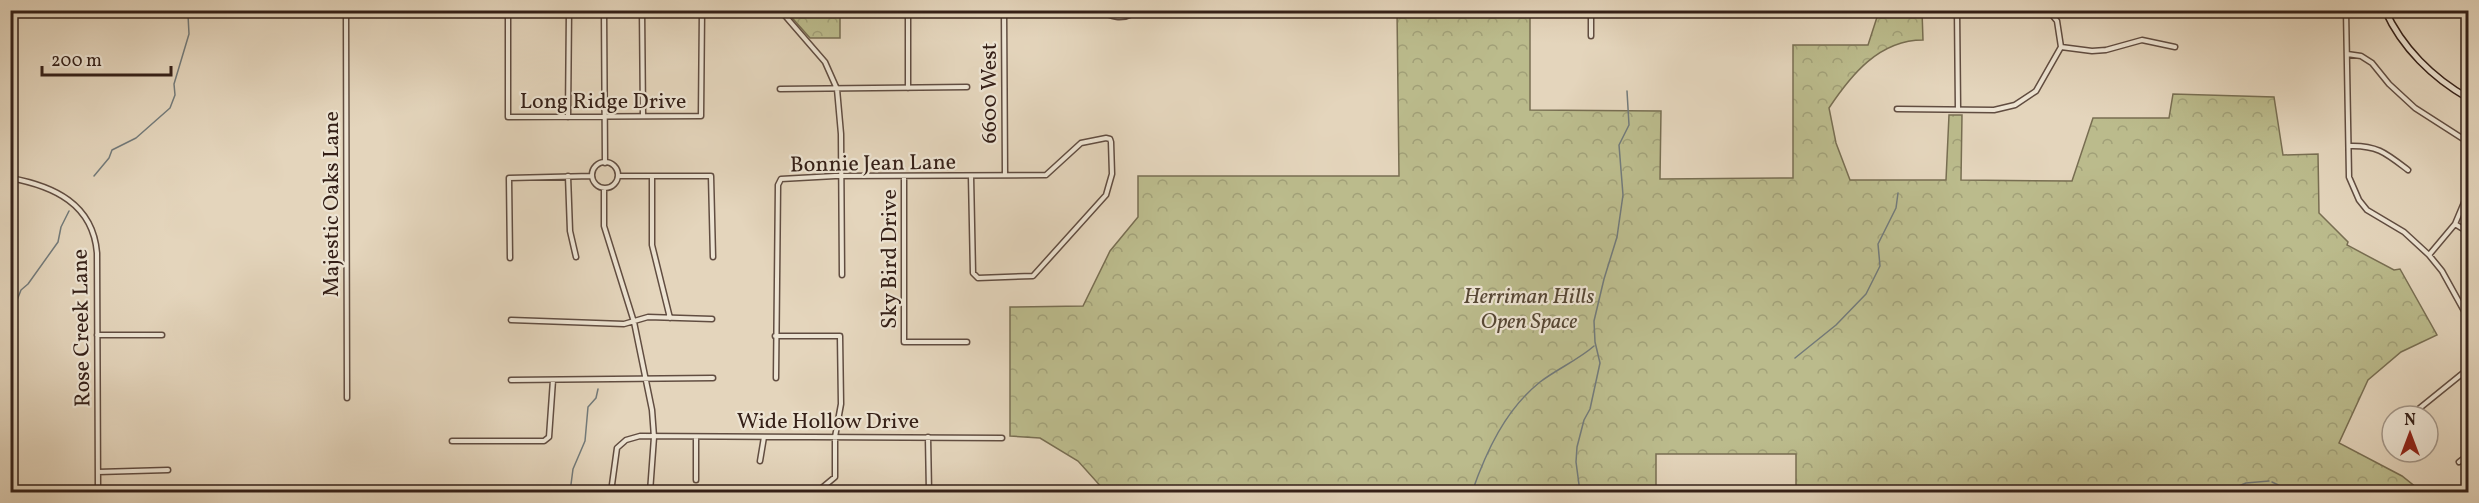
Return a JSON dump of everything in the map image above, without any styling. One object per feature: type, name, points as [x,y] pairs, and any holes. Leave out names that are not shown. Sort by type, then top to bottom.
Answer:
[{"type":"street","name":"Majestic Oaks Lane","points":[[346,10],[347,398]]},
{"type":"street","name":"Long Ridge Drive","points":[[508,10],[508,117],[568,117],[701,116],[702,10]]},
{"type":"street","points":[[568,117],[569,10]]},
{"type":"street","points":[[604,10],[605,162]]},
{"type":"street","points":[[642,10],[643,116]]},
{"type":"street","points":[[780,10],[825,62],[837,89],[841,134],[842,275]]},
{"type":"street","points":[[908,10],[908,88]]},
{"type":"street","name":"6600 West","points":[[1004,10],[1005,175]]},
{"type":"street","points":[[1102,10],[1112,16],[1132,14]]},
{"type":"street","points":[[1591,10],[1591,36]]},
{"type":"street","points":[[1957,10],[1958,109]]},
{"type":"street","points":[[1897,109],[1994,110],[2015,105],[2036,91],[2061,47],[2057,21],[2048,10]]},
{"type":"street","points":[[2346,10],[2349,177],[2358,200],[2367,210],[2404,232],[2429,255],[2442,271],[2469,318]]},
{"type":"street","points":[[2385,10],[2404,42],[2422,63],[2445,85],[2469,98]]},
{"type":"street","points":[[2061,47],[2092,51],[2106,50],[2142,40],[2175,47]]},
{"type":"street","points":[[2347,54],[2361,56],[2372,63],[2389,84],[2415,108],[2469,142]]},
{"type":"street","points":[[780,89],[967,87]]},
{"type":"street","name":"Bonnie Jean Lane","points":[[776,336],[779,182],[786,177],[1046,175],[1081,143],[1110,139],[1112,174],[1106,195],[1033,276],[975,276],[972,270],[971,176]]},
{"type":"street","points":[[2349,146],[2364,146],[2382,150],[2408,170]]},
{"type":"street","points":[[592,176],[596,166],[605,162],[614,166],[618,177]]},
{"type":"street","points":[[568,176],[570,231],[576,257]]},
{"type":"street","points":[[510,258],[509,178],[592,176]]},
{"type":"street","points":[[592,176],[597,185],[604,188],[612,186],[618,177]]},
{"type":"street","points":[[652,176],[652,245],[670,318]]},
{"type":"street","points":[[618,177],[711,176],[713,257]]},
{"type":"street","name":"Sky Bird Drive","points":[[904,177],[904,342],[967,342]]},
{"type":"street","name":"Rose Creek Lane","points":[[10,178],[54,189],[71,203],[90,224],[94,234],[98,253],[98,492]]},
{"type":"street","points":[[604,188],[604,226],[634,322],[648,380],[654,437],[650,492]]},
{"type":"street","points":[[2429,255],[2455,224],[2469,193]]},
{"type":"street","points":[[2455,224],[2469,232]]},
{"type":"street","points":[[512,320],[610,324],[634,322],[648,317],[712,319]]},
{"type":"street","points":[[97,335],[162,335]]},
{"type":"street","points":[[776,378],[776,336],[840,336],[841,404],[835,437],[835,477],[817,492]]},
{"type":"street","points":[[2425,404],[2469,369]]},
{"type":"street","points":[[512,381],[713,378]]},
{"type":"street","points":[[452,441],[544,441],[549,437],[553,380]]},
{"type":"street","name":"Wide Hollow Drive","points":[[611,492],[617,448],[626,440],[640,436],[1002,438]]},
{"type":"street","points":[[696,437],[696,480]]},
{"type":"street","points":[[760,461],[764,437]]},
{"type":"street","points":[[928,437],[929,492]]},
{"type":"street","points":[[2458,462],[2469,455]]},
{"type":"street","points":[[98,472],[168,470]]},
{"type":"green space","name":"Herriman Hills Open Space","points":[[1511,10],[1530,15],[1530,110],[1661,111],[1660,179],[1793,178],[1793,45],[1868,45],[1879,11],[1922,11],[1923,40],[1893,46],[1880,53],[1857,72],[1829,108],[1836,143],[1850,180],[1946,180],[1949,115],[1962,115],[1961,180],[2072,181],[2093,118],[2169,118],[2173,94],[2274,97],[2283,155],[2318,154],[2319,213],[2348,242],[2347,245],[2394,270],[2400,269],[2437,335],[2401,352],[2368,380],[2339,443],[2402,476],[2422,492],[1796,492],[1796,454],[1656,454],[1656,492],[1104,492],[1078,461],[1040,438],[1010,436],[1010,307],[1083,306],[1110,251],[1138,217],[1138,176],[1399,176],[1397,11]]},
{"type":"green space","points":[[786,11],[819,11],[822,15],[840,15],[840,38],[810,38]]},
{"type":"waterway","points":[[94,176],[109,158],[112,150],[136,138],[170,108],[175,95],[174,84],[189,34],[188,15],[197,10]]},
{"type":"waterway","points":[[1580,492],[1576,462],[1577,447],[1584,420],[1590,409],[1600,363],[1595,342],[1594,321],[1617,237],[1623,195],[1619,145],[1629,125],[1627,91]]},
{"type":"waterway","points":[[1795,358],[1836,325],[1866,294],[1880,266],[1878,244],[1896,208],[1898,193]]},
{"type":"waterway","points":[[10,318],[21,290],[28,284],[58,242],[61,227],[69,211]]},
{"type":"waterway","points":[[1472,492],[1490,447],[1517,405],[1540,382],[1594,346]]},
{"type":"waterway","points":[[570,492],[573,469],[585,441],[588,407],[596,398],[598,389]]},
{"type":"waterway","points":[[2224,492],[2246,483],[2269,481]]},
{"type":"waterway","points":[[2272,482],[2289,490],[2314,492]]},
{"type":"waterway","points":[[2171,492],[2186,488],[2197,492]]}]
